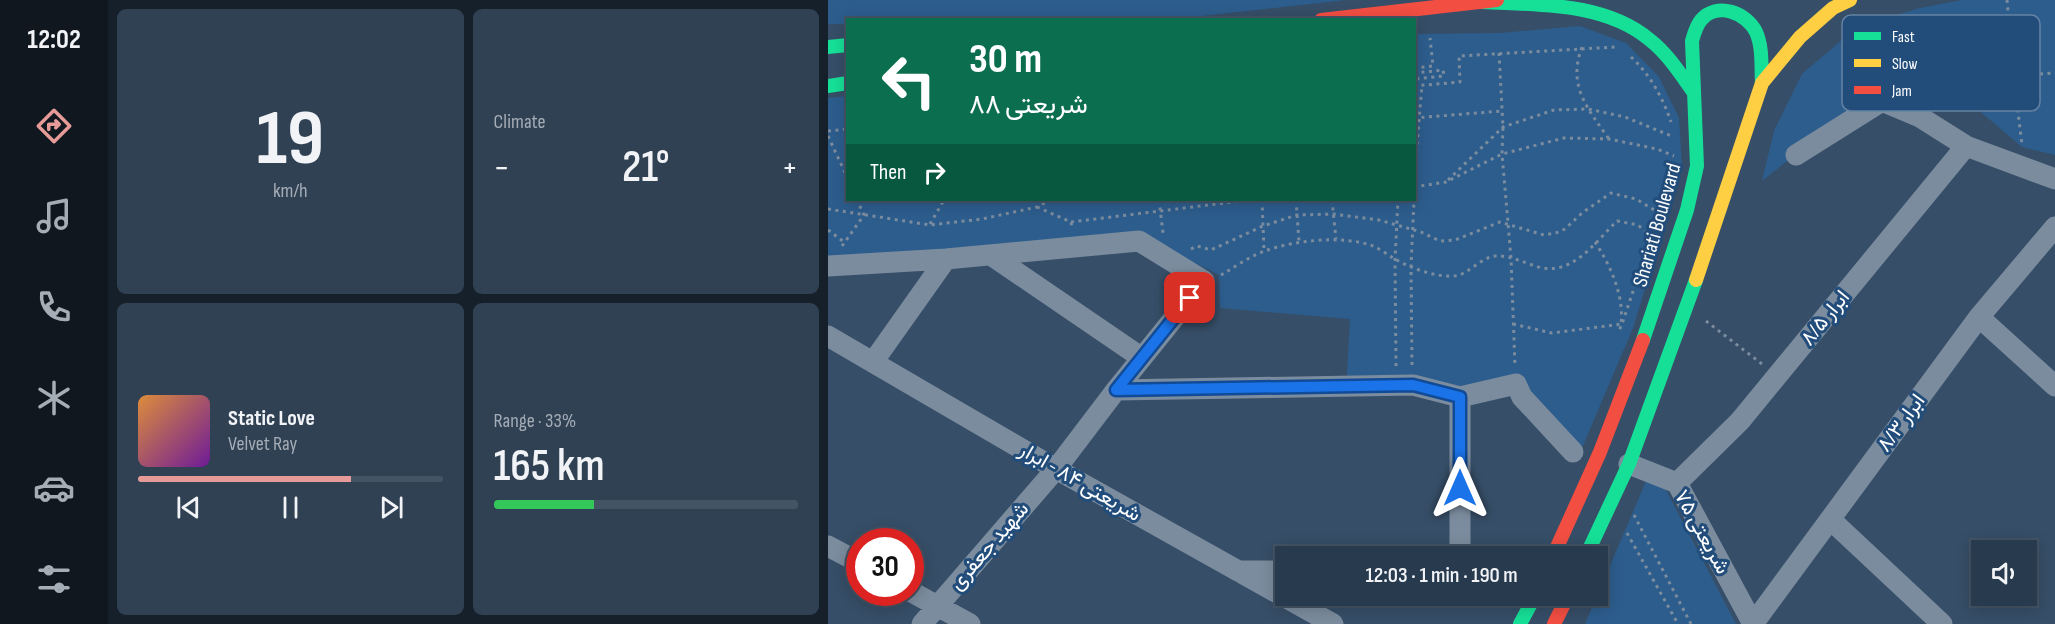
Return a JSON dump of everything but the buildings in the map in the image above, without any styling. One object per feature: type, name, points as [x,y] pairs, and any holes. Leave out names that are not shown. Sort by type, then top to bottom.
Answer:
[{"type":"main road","points":[[1339,18],[1497,0]]},
{"type":"main road","points":[[1591,546],[1629,464],[1710,241],[1762,83],[1800,37],[1833,8],[1850,0]]},
{"type":"main road","points":[[1483,2],[1567,7],[1618,20],[1649,39],[1670,60],[1694,93]]},
{"type":"main road","name":"Shariati Boulevard","points":[[1558,546],[1600,452],[1653,315],[1687,210],[1697,166],[1692,41],[1697,26],[1705,16],[1717,11],[1729,11],[1751,21],[1758,36],[1762,83]]},
{"type":"main road","points":[[828,47],[846,45]]},
{"type":"main road","points":[[828,86],[846,83]]},
{"type":"main road","points":[[1520,624],[1530,606]]},
{"type":"main road","points":[[1554,624],[1563,606]]},
{"type":"street","points":[[1796,156],[1866,111]]},
{"type":"street","points":[[1906,111],[1920,117],[1966,146],[2055,180]]},
{"type":"street","name":"ابرار ۸/۵","points":[[1677,483],[1740,422],[1966,146]]},
{"type":"street","name":"ابرار ۸/۳","points":[[1753,624],[1979,317],[2055,227]]},
{"type":"street","points":[[833,258],[946,259],[1139,241],[1204,281]]},
{"type":"street","points":[[991,255],[1142,358]]},
{"type":"street","points":[[873,362],[946,259]]},
{"type":"street","name":"شهید جعفری","points":[[922,624],[1056,469],[1204,281]]},
{"type":"street","points":[[1979,317],[2055,387]]},
{"type":"street","name":"شریعتی ۸۴ - ابرار","points":[[828,336],[1056,469],[1333,624]]},
{"type":"street","points":[[1116,390],[1404,385],[1460,397],[1516,384],[1522,397],[1573,452]]},
{"type":"street","points":[[1460,397],[1460,546]]},
{"type":"street","name":"شریعتی ۷۵","points":[[1629,464],[1677,483],[1753,624]]},
{"type":"street","points":[[1831,520],[1942,624]]},
{"type":"street","points":[[828,546],[846,556]]},
{"type":"street","points":[[1237,571],[1275,571]]},
{"type":"street","points":[[924,598],[970,624]]},
{"type":"path","points":[[2007,0],[2008,15]]},
{"type":"path","points":[[1416,68],[1433,66],[1430,38]]},
{"type":"path","points":[[1416,86],[1460,82],[1459,56],[1620,46]]},
{"type":"path","points":[[1582,47],[1577,60],[1576,77],[1580,94],[1609,140]]},
{"type":"path","points":[[1500,53],[1502,154],[1511,258],[1516,384]]},
{"type":"path","points":[[1446,182],[1503,127],[1554,110],[1588,109],[1625,117],[1676,138],[1656,90],[1641,66],[1627,53]]},
{"type":"path","points":[[1416,73],[1443,70],[1444,76],[1416,79]]},
{"type":"path","points":[[2040,74],[2055,73]]},
{"type":"path","points":[[1416,156],[1422,85]]},
{"type":"path","points":[[1416,118],[1502,111]]},
{"type":"path","points":[[1920,117],[1925,111]]},
{"type":"path","points":[[2018,111],[2022,147],[2018,167]]},
{"type":"path","points":[[828,131],[846,130]]},
{"type":"path","points":[[828,136],[846,175]]},
{"type":"path","points":[[1416,187],[1446,182],[1502,154],[1564,138],[1609,140],[1657,149],[1679,159],[1677,148]]},
{"type":"path","points":[[1159,201],[1166,258],[1197,246],[1211,250],[1263,226],[1297,215],[1333,214],[1379,220],[1440,241],[1455,240],[1500,222],[1544,235],[1556,233],[1565,229],[1582,213],[1611,193],[1636,199],[1660,214],[1687,210]]},
{"type":"path","points":[[857,201],[864,215]]},
{"type":"path","points":[[930,225],[943,201]]},
{"type":"path","points":[[828,209],[930,225],[982,219],[1037,207],[1048,201]]},
{"type":"path","points":[[1195,201],[1195,207]]},
{"type":"path","points":[[1037,207],[1071,222],[1232,201]]},
{"type":"path","points":[[1262,201],[1264,251]]},
{"type":"path","points":[[1296,201],[1299,242]]},
{"type":"path","points":[[1332,201],[1336,240]]},
{"type":"path","points":[[1398,201],[1395,259],[1404,385]]},
{"type":"path","points":[[1404,385],[1414,201]]},
{"type":"path","points":[[1658,222],[1664,203]]},
{"type":"path","points":[[833,258],[864,215]]},
{"type":"path","points":[[1204,281],[1220,276],[1264,251],[1299,242],[1336,240],[1373,246],[1411,267],[1435,274],[1456,276],[1494,256],[1511,258],[1545,269],[1564,267],[1581,259],[1617,221],[1638,225],[1652,238],[1678,237]]},
{"type":"path","points":[[1071,222],[1075,248]]},
{"type":"path","points":[[1652,238],[1655,230]]},
{"type":"path","points":[[828,231],[844,242]]},
{"type":"path","points":[[1595,242],[1605,258],[1620,299],[1622,324]]},
{"type":"path","points":[[1619,334],[1645,259]]},
{"type":"path","points":[[1706,321],[1777,376]]},
{"type":"path","points":[[1513,324],[1552,333],[1622,324]]},
{"type":"path","points":[[1634,515],[1691,624]]},
{"type":"path","points":[[1627,533],[1678,624]]},
{"type":"shaded area","points":[[828,0],[1346,0],[1172,18],[846,18],[846,24],[828,24]]},
{"type":"shaded area","points":[[1962,0],[2055,0],[2055,155],[2022,147],[1979,111],[2040,111],[2040,15],[1897,15]]},
{"type":"shaded area","points":[[1580,26],[1626,43],[1659,77],[1679,118],[1682,167],[1633,328],[1576,462],[1521,386],[1346,390],[1350,319],[1220,308],[1219,275],[1144,238],[828,259],[828,98],[846,96],[846,201],[1416,201],[1416,34],[1500,33]]},
{"type":"shaded area","points":[[1842,40],[1842,111],[1858,111],[1786,152],[1791,158],[1762,181],[1774,131],[1802,74]]},
{"type":"shaded area","points":[[1653,465],[1736,624],[1585,624],[1593,606],[1608,606],[1608,570]]},
{"type":"traffic: fast","points":[[1483,2],[1549,5],[1613,18],[1657,46],[1694,93]]},
{"type":"traffic: fast","points":[[1643,340],[1687,210],[1697,166],[1692,41],[1696,27],[1701,20],[1708,14],[1723,10],[1739,15],[1752,25],[1760,44],[1762,83]]},
{"type":"traffic: fast","points":[[828,47],[846,45]]},
{"type":"traffic: fast","points":[[828,86],[846,83]]},
{"type":"traffic: fast","points":[[1591,546],[1629,464],[1696,280]]},
{"type":"traffic: fast","points":[[1520,624],[1530,606]]},
{"type":"traffic: slow","points":[[1696,280],[1762,83],[1800,37],[1833,8],[1850,0]]},
{"type":"traffic: jam","points":[[1339,18],[1497,0]]},
{"type":"traffic: jam","points":[[1558,546],[1600,452],[1643,340]]},
{"type":"traffic: jam","points":[[1554,624],[1563,606]]},
{"type":"route","points":[[1190,298],[1116,390],[1413,385],[1460,397],[1460,488]]}]
